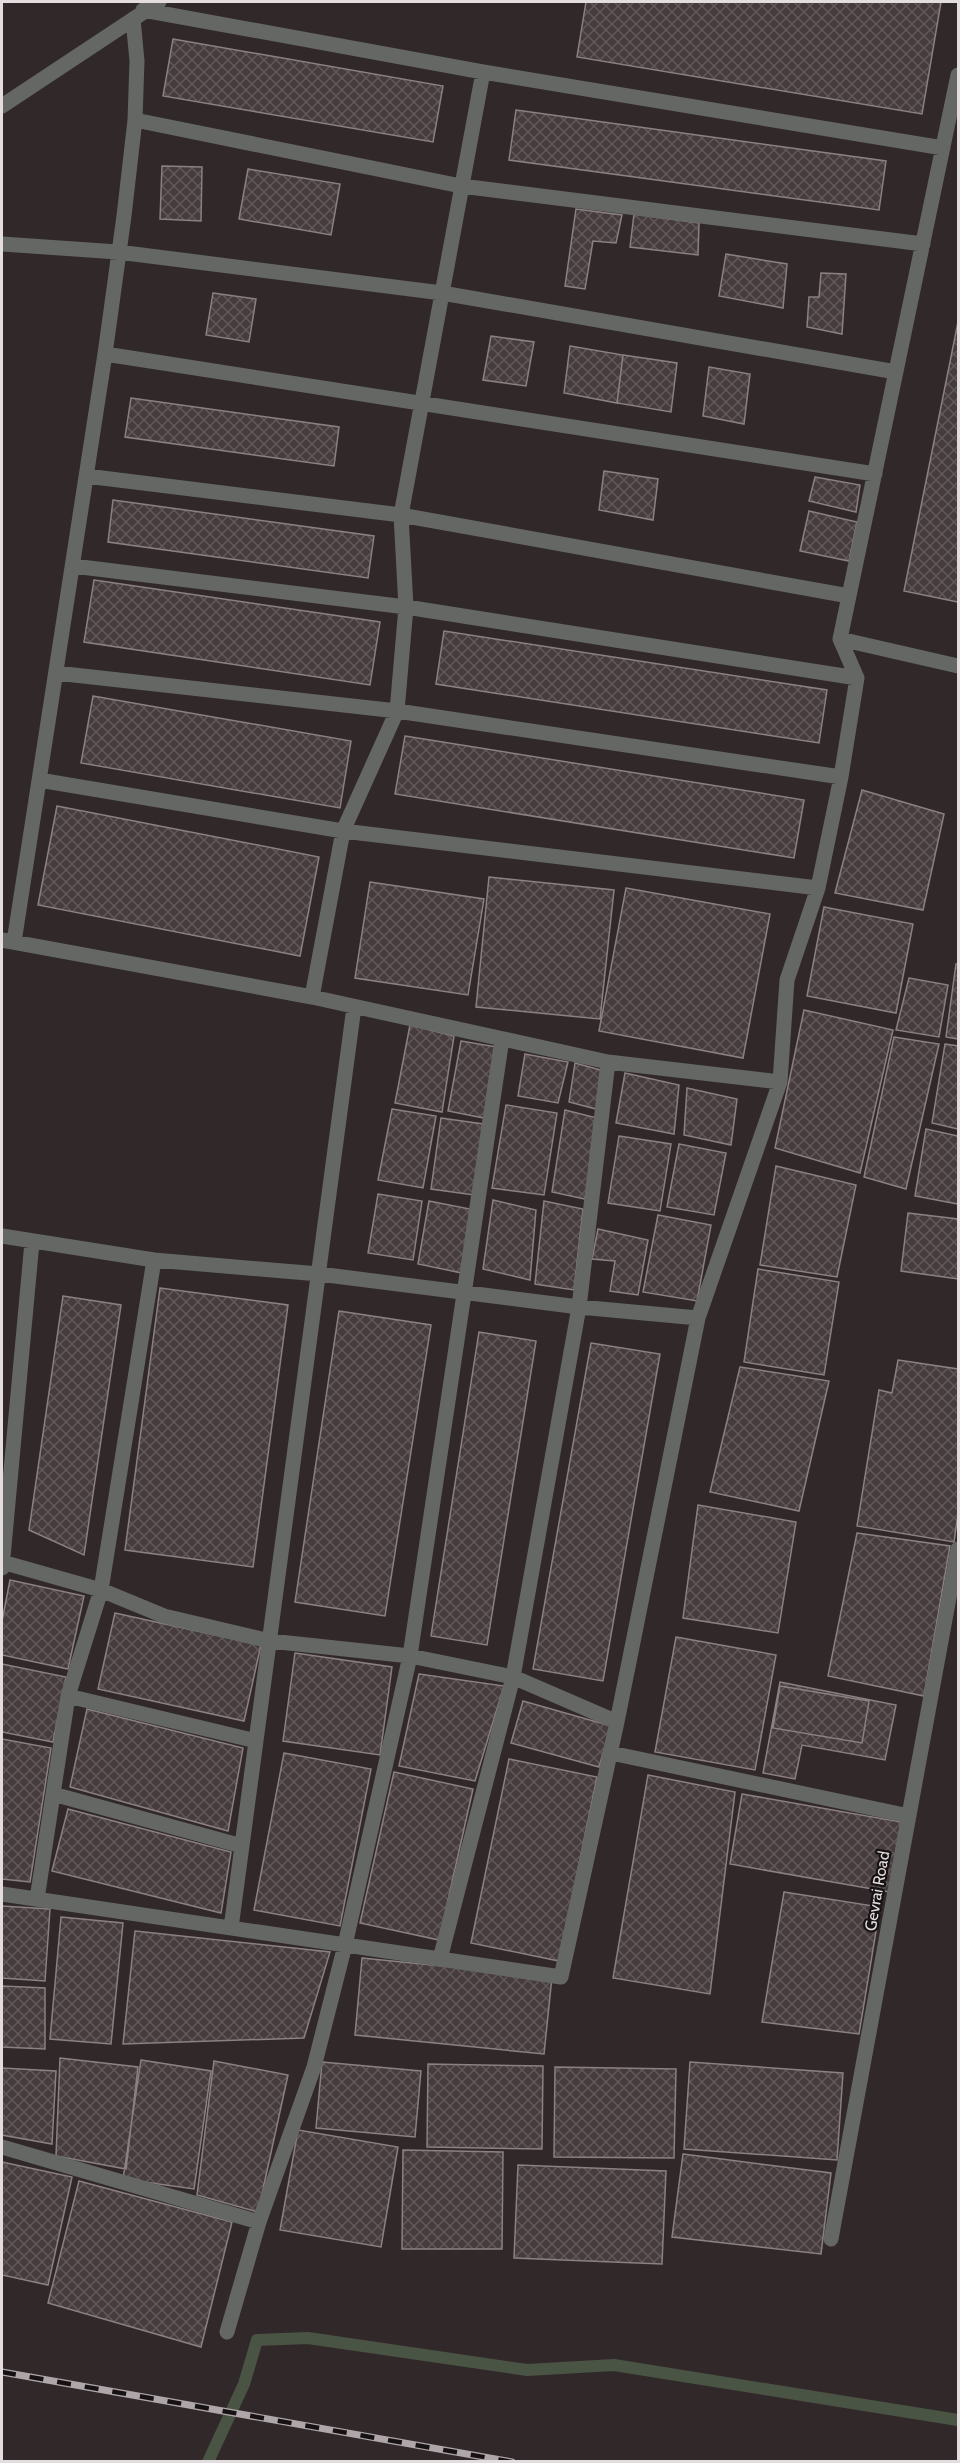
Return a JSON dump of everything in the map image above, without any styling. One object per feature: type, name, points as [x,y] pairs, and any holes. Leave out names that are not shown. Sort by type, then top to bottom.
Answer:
[{"type":"street","points":[[2,106],[159,2]]},
{"type":"street","points":[[138,15],[943,148]]},
{"type":"street","points":[[138,15],[135,120],[105,354],[39,780],[8,941],[312,997],[608,1062],[780,1082]]},
{"type":"street","points":[[312,997],[343,831],[397,711],[406,607],[401,515],[483,72]]},
{"type":"street","points":[[2,1894],[561,1977],[611,1753],[698,1318],[780,1082],[788,980],[818,888],[841,777],[857,678],[840,639],[958,75]]},
{"type":"street","points":[[135,120],[461,186],[923,244]]},
{"type":"street","points":[[2,244],[118,252],[442,293],[896,372]]},
{"type":"street","points":[[105,354],[875,474]]},
{"type":"street","points":[[86,476],[401,515],[849,596]]},
{"type":"street","points":[[73,566],[406,607],[857,678]]},
{"type":"street","points":[[840,639],[958,666]]},
{"type":"street","points":[[56,673],[397,711],[841,777]]},
{"type":"street","points":[[39,780],[343,831],[818,888]]},
{"type":"street","points":[[231,1928],[354,1006]]},
{"type":"street","points":[[226,2332],[259,2222],[314,2067],[345,1945],[410,1656],[502,1039]]},
{"type":"street","points":[[440,1959],[513,1677],[579,1307],[608,1062]]},
{"type":"street","points":[[2,1236],[154,1260],[319,1274],[579,1307],[698,1318]]},
{"type":"street","points":[[32,1242],[2,1564],[101,1590],[164,1616],[270,1641],[410,1656],[513,1677],[617,1722]]},
{"type":"street","points":[[37,1899],[68,1696],[101,1590],[154,1260]]},
{"type":"street","name":"Gevrai Road","points":[[831,2239],[958,1549]]},
{"type":"street","points":[[68,1696],[256,1741]]},
{"type":"street","points":[[611,1753],[909,1816]]},
{"type":"street","points":[[53,1794],[242,1846]]},
{"type":"street","points":[[2,2147],[259,2222]]},
{"type":"building","points":[[586,2],[941,2],[922,114],[577,57]]},
{"type":"building","points":[[173,39],[443,86],[433,142],[163,96]]},
{"type":"building","points":[[516,110],[886,161],[879,210],[509,160]]},
{"type":"building","points":[[162,166],[202,167],[201,221],[160,219]]},
{"type":"building","points":[[248,169],[340,184],[331,235],[239,219]]},
{"type":"building","points":[[576,209],[622,215],[616,243],[593,241],[585,289],[565,286]]},
{"type":"building","points":[[634,214],[699,223],[698,255],[630,247]]},
{"type":"building","points":[[726,254],[787,264],[783,308],[719,296]]},
{"type":"building","points":[[821,273],[846,274],[842,334],[807,327],[809,297],[819,297]]},
{"type":"building","points":[[213,293],[256,299],[249,342],[206,335]]},
{"type":"building","points":[[958,322],[958,602],[904,591]]},
{"type":"building","points":[[491,336],[534,342],[526,386],[483,380]]},
{"type":"building","points":[[570,346],[623,355],[617,403],[564,393]]},
{"type":"building","points":[[623,355],[677,363],[671,412],[617,403]]},
{"type":"building","points":[[709,367],[750,374],[744,424],[703,416]]},
{"type":"building","points":[[131,398],[339,427],[334,466],[125,437]]},
{"type":"building","points":[[604,471],[658,479],[653,520],[599,510]]},
{"type":"building","points":[[815,477],[860,485],[856,512],[809,501]]},
{"type":"building","points":[[113,500],[374,536],[368,578],[108,542]]},
{"type":"building","points":[[809,511],[857,522],[849,561],[800,551]]},
{"type":"building","points":[[94,580],[380,622],[370,685],[84,642]]},
{"type":"building","points":[[444,631],[827,690],[819,743],[436,684]]},
{"type":"building","points":[[93,696],[351,741],[340,808],[81,763]]},
{"type":"building","points":[[405,736],[804,800],[794,858],[395,794]]},
{"type":"building","points":[[862,790],[944,814],[923,910],[835,893]]},
{"type":"building","points":[[57,806],[319,857],[300,956],[38,905]]},
{"type":"building","points":[[489,877],[614,890],[600,1019],[476,1007]]},
{"type":"building","points":[[370,882],[484,899],[468,995],[355,978]]},
{"type":"building","points":[[626,888],[770,914],[743,1058],[599,1031]]},
{"type":"building","points":[[824,907],[913,924],[896,1013],[807,996]]},
{"type":"building","points":[[956,964],[958,964],[958,1039],[946,1037]]},
{"type":"building","points":[[909,978],[948,985],[939,1037],[896,1030]]},
{"type":"building","points":[[804,1010],[893,1030],[860,1173],[775,1148]]},
{"type":"building","points":[[410,1025],[454,1036],[442,1112],[395,1103]]},
{"type":"building","points":[[894,1037],[939,1044],[906,1189],[864,1177]]},
{"type":"building","points":[[461,1041],[497,1047],[484,1118],[448,1111]]},
{"type":"building","points":[[945,1044],[958,1046],[958,1129],[932,1123]]},
{"type":"building","points":[[525,1054],[568,1062],[558,1103],[518,1096]]},
{"type":"building","points":[[575,1063],[604,1071],[596,1109],[569,1102]]},
{"type":"building","points":[[625,1073],[679,1085],[674,1134],[616,1123]]},
{"type":"building","points":[[687,1088],[737,1099],[731,1145],[684,1135]]},
{"type":"building","points":[[506,1105],[557,1113],[544,1195],[492,1188]]},
{"type":"building","points":[[392,1109],[436,1116],[423,1188],[378,1180]]},
{"type":"building","points":[[565,1110],[597,1118],[585,1199],[552,1192]]},
{"type":"building","points":[[441,1118],[483,1124],[474,1195],[431,1189]]},
{"type":"building","points":[[926,1129],[958,1136],[958,1204],[915,1196]]},
{"type":"building","points":[[619,1136],[671,1144],[660,1211],[608,1203]]},
{"type":"building","points":[[679,1144],[726,1153],[714,1215],[667,1207]]},
{"type":"building","points":[[776,1166],[856,1185],[837,1277],[760,1265]]},
{"type":"building","points":[[378,1194],[422,1201],[413,1260],[368,1253]]},
{"type":"building","points":[[493,1200],[536,1210],[530,1280],[483,1269]]},
{"type":"building","points":[[429,1201],[470,1209],[462,1273],[418,1264]]},
{"type":"building","points":[[544,1201],[583,1209],[574,1290],[535,1284]]},
{"type":"building","points":[[908,1213],[958,1219],[958,1279],[901,1271]]},
{"type":"building","points":[[658,1215],[711,1225],[697,1301],[643,1292]]},
{"type":"building","points":[[598,1229],[648,1240],[638,1295],[610,1291],[615,1261],[592,1259]]},
{"type":"building","points":[[758,1269],[839,1282],[824,1375],[744,1362]]},
{"type":"building","points":[[160,1288],[288,1305],[253,1567],[125,1550]]},
{"type":"building","points":[[63,1296],[121,1305],[84,1555],[29,1530]]},
{"type":"building","points":[[339,1311],[431,1325],[385,1616],[295,1602]]},
{"type":"building","points":[[479,1332],[536,1341],[487,1645],[431,1636]]},
{"type":"building","points":[[591,1343],[660,1354],[603,1681],[533,1669]]},
{"type":"building","points":[[898,1360],[958,1369],[958,1514],[954,1542],[857,1526],[879,1390],[892,1393]]},
{"type":"building","points":[[740,1367],[829,1381],[799,1511],[710,1492]]},
{"type":"building","points":[[698,1505],[796,1522],[778,1633],[683,1618]]},
{"type":"building","points":[[857,1533],[950,1546],[924,1696],[828,1676]]},
{"type":"building","points":[[10,1580],[84,1596],[68,1669],[2,1655],[2,1621]]},
{"type":"building","points":[[115,1613],[261,1645],[244,1721],[98,1689]]},
{"type":"building","points":[[676,1637],[776,1655],[755,1770],[655,1752]]},
{"type":"building","points":[[295,1653],[392,1667],[380,1755],[283,1741]]},
{"type":"building","points":[[2,1664],[66,1677],[53,1742],[2,1732]]},
{"type":"building","points":[[419,1674],[504,1686],[475,1781],[399,1766]]},
{"type":"building","points":[[780,1682],[896,1705],[885,1760],[802,1745],[795,1779],[763,1773]]},
{"type":"building","points":[[780,1686],[869,1701],[862,1743],[773,1728]]},
{"type":"building","points":[[523,1701],[611,1726],[599,1767],[511,1743]]},
{"type":"building","points":[[87,1709],[243,1748],[228,1831],[70,1787]]},
{"type":"building","points":[[2,1739],[51,1748],[30,1882],[2,1879]]},
{"type":"building","points":[[284,1753],[371,1769],[340,1926],[254,1910]]},
{"type":"building","points":[[509,1759],[597,1777],[559,1961],[471,1943]]},
{"type":"building","points":[[394,1772],[473,1789],[439,1940],[360,1923]]},
{"type":"building","points":[[648,1775],[735,1792],[710,1994],[613,1978]]},
{"type":"building","points":[[742,1794],[901,1822],[889,1892],[730,1864]]},
{"type":"building","points":[[68,1809],[231,1852],[221,1913],[52,1871]]},
{"type":"building","points":[[784,1892],[880,1907],[859,2034],[762,2022]]},
{"type":"building","points":[[2,1906],[50,1909],[45,1981],[2,1978]]},
{"type":"building","points":[[61,1917],[123,1923],[111,2044],[50,2039]]},
{"type":"building","points":[[135,1931],[330,1952],[304,2038],[123,2044]]},
{"type":"building","points":[[362,1958],[552,1977],[544,2054],[355,2035]]},
{"type":"building","points":[[2,1986],[45,1988],[45,2049],[2,2047]]},
{"type":"building","points":[[60,2058],[138,2067],[126,2169],[56,2156]]},
{"type":"building","points":[[141,2060],[211,2071],[194,2189],[123,2179]]},
{"type":"building","points":[[214,2061],[288,2075],[258,2212],[197,2195]]},
{"type":"building","points":[[322,2062],[421,2071],[415,2137],[316,2128]]},
{"type":"building","points":[[690,2062],[843,2073],[837,2160],[684,2149]]},
{"type":"building","points":[[428,2064],[543,2066],[542,2149],[427,2147]]},
{"type":"building","points":[[555,2067],[676,2069],[674,2158],[554,2157]]},
{"type":"building","points":[[2,2068],[56,2071],[52,2144],[2,2135]]},
{"type":"building","points":[[298,2130],[398,2147],[381,2247],[280,2230]]},
{"type":"building","points":[[403,2150],[503,2152],[502,2249],[402,2249]]},
{"type":"building","points":[[683,2154],[831,2173],[821,2254],[672,2237]]},
{"type":"building","points":[[2,2162],[72,2177],[48,2285],[2,2275]]},
{"type":"building","points":[[518,2165],[666,2171],[662,2264],[514,2258]]},
{"type":"building","points":[[79,2181],[232,2222],[201,2347],[48,2303]]},
{"type":"waterway","points":[[208,2462],[244,2384],[257,2340],[308,2338],[527,2370],[614,2365],[958,2420]]},
{"type":"railway","points":[[2,2372],[512,2462]]}]
